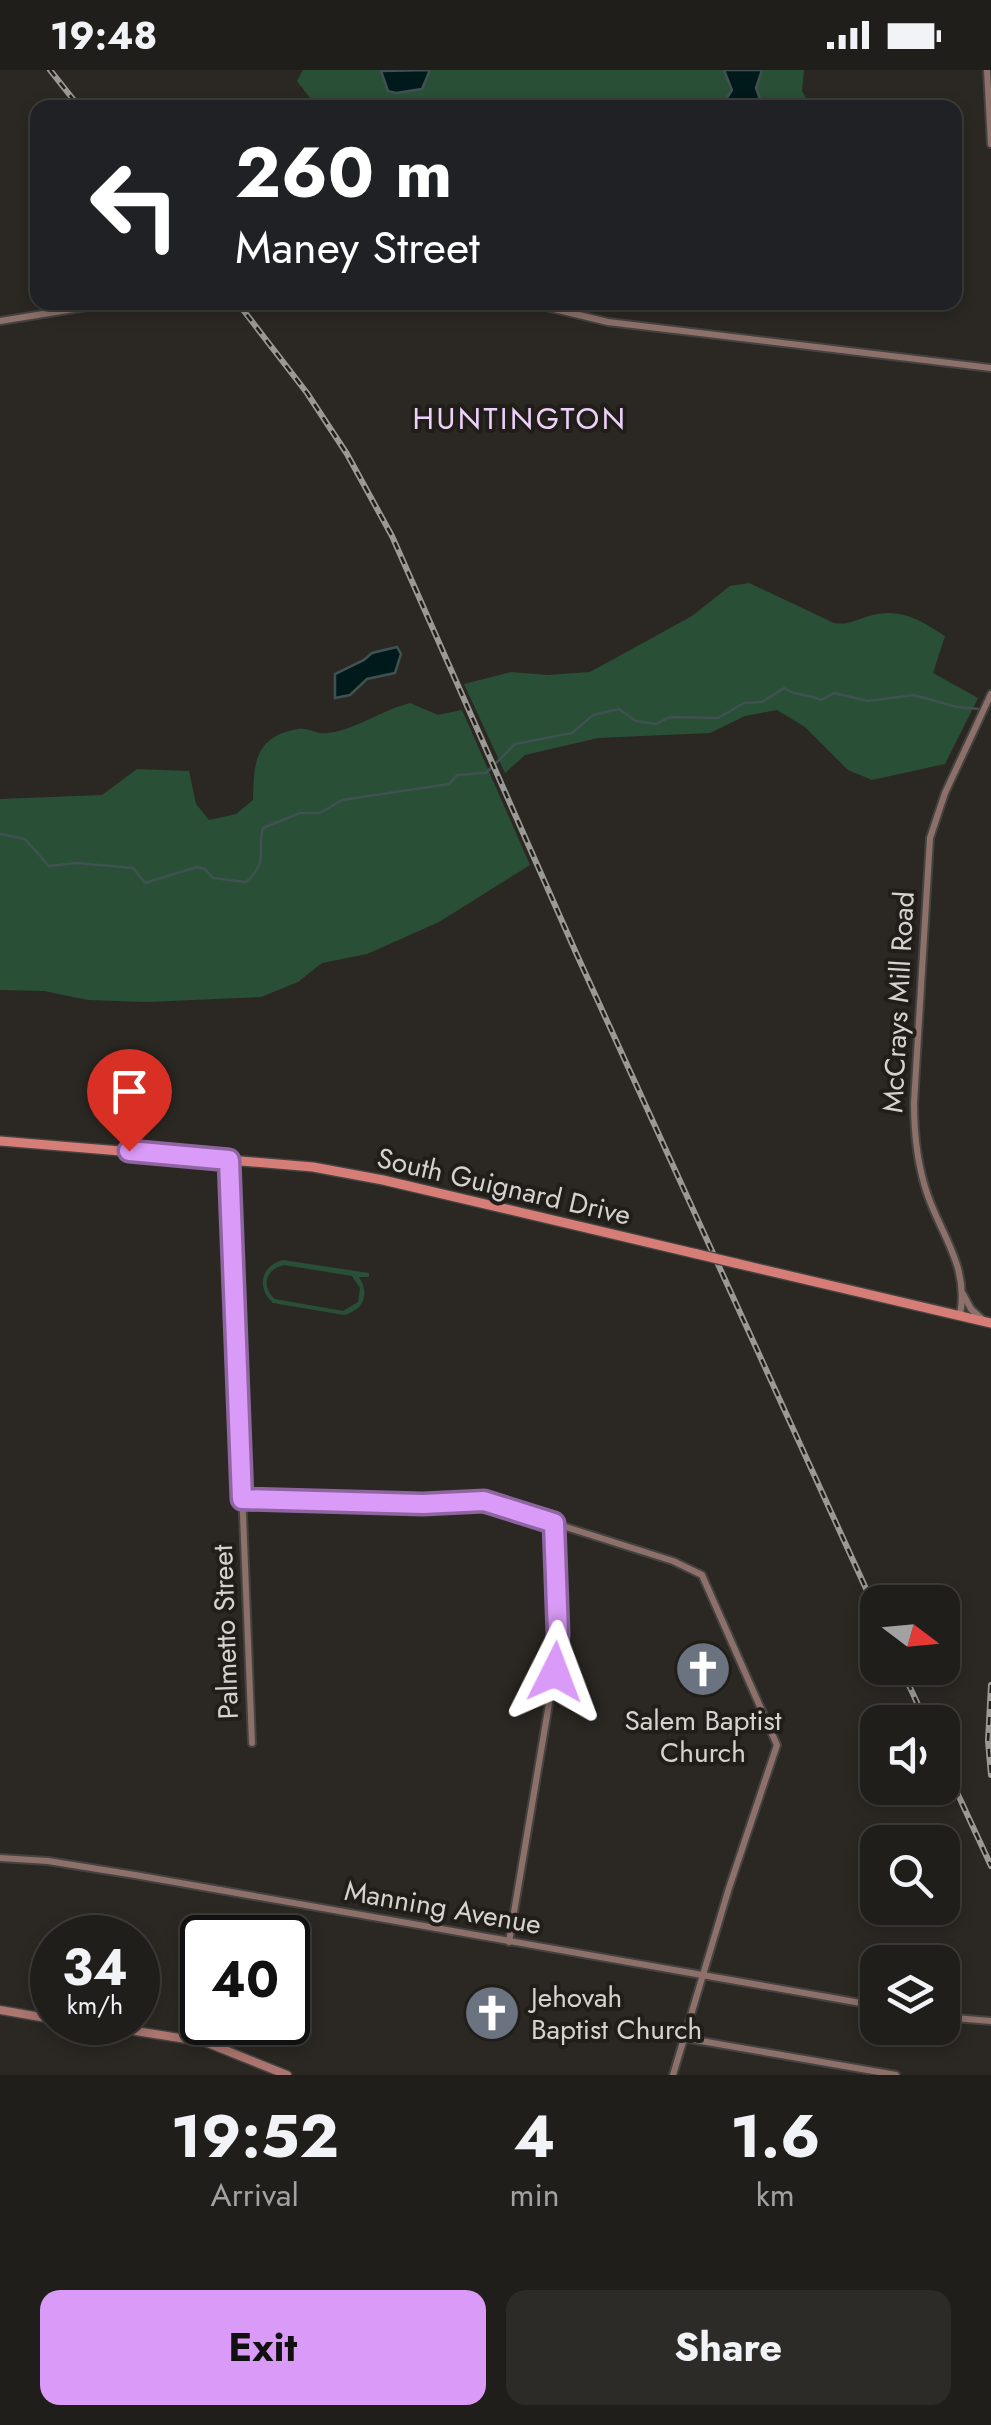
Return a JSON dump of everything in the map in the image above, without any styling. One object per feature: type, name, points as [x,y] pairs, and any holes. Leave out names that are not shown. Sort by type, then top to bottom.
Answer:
[{"type":"highway","name":"South Guignard Drive","points":[[0,1141],[313,1168],[384,1180],[988,1322]]},
{"type":"main road","points":[[0,2010],[30,2015]]},
{"type":"main road","points":[[160,2035],[205,2042],[287,2075]]},
{"type":"street","points":[[988,70],[991,144]]},
{"type":"street","points":[[0,321],[68,310]]},
{"type":"street","points":[[558,310],[608,322],[991,368]]},
{"type":"street","name":"McCrays Mill Road","points":[[960,1316],[963,1292],[957,1258],[920,1171],[914,1103],[930,838],[941,803],[990,696]]},
{"type":"street","name":"Palmetto Street","points":[[229,1160],[252,1743]]},
{"type":"street","points":[[963,1292],[972,1309],[988,1322]]},
{"type":"street","points":[[242,1499],[412,1504],[484,1501],[673,1561],[703,1577],[777,1745],[673,2075]]},
{"type":"street","points":[[509,1942],[557,1656],[554,1523]]},
{"type":"street","name":"Manning Avenue","points":[[0,1858],[64,1864],[860,2003]]},
{"type":"street","points":[[960,2018],[990,2021]]},
{"type":"street","points":[[684,2038],[896,2075]]},
{"type":"green space","points":[[303,70],[804,70],[802,91],[807,100],[312,100],[297,81]]},
{"type":"green space","points":[[749,583],[834,623],[898,614],[945,636],[933,673],[978,698],[945,764],[872,780],[848,770],[805,727],[777,710],[745,716],[710,733],[598,738],[525,755],[505,773],[464,684],[511,672],[590,672],[692,616],[730,586]]},
{"type":"green space","points":[[410,703],[438,715],[462,710],[530,865],[439,922],[367,954],[322,963],[298,982],[261,997],[147,1002],[0,990],[0,799],[102,795],[137,769],[189,771],[196,804],[209,820],[236,814],[253,800],[256,763],[273,738],[298,729],[338,731]]},
{"type":"green space","points":[[283,1260],[369,1273],[369,1277],[359,1277],[363,1300],[344,1315],[273,1303],[264,1290],[263,1278]],"holes":[[[284,1265],[352,1276],[360,1288],[358,1302],[343,1311],[275,1299],[267,1284],[269,1274]]]},
{"type":"water","points":[[430,70],[422,89],[396,93],[388,91],[381,71]]},
{"type":"water","points":[[724,70],[762,70],[756,88],[760,100],[726,100],[732,90]]},
{"type":"water","points":[[397,647],[401,654],[395,673],[367,679],[350,695],[335,698],[335,674],[372,653]]},
{"type":"waterway","points":[[0,834],[25,839],[49,866],[77,863],[133,868],[145,883],[197,867],[213,878],[246,882],[260,862],[263,828],[300,813],[320,813],[342,800],[449,784],[457,775],[486,773],[515,744],[572,733],[593,715],[619,709],[636,721],[656,724],[670,717],[718,718],[744,703],[762,702],[784,688],[821,700],[834,693],[868,701],[914,695],[980,709]]},
{"type":"railway","points":[[50,70],[74,100]]},
{"type":"railway","points":[[243,310],[307,393],[347,454],[392,536],[577,955],[864,1585]]},
{"type":"railway","points":[[909,1685],[918,1705]]},
{"type":"railway","points":[[991,1685],[991,1775]]},
{"type":"railway","points":[[960,1799],[991,1866]]},
{"type":"place","name":"Salem Baptist Church","points":[[703,1669]]},
{"type":"place","name":"Jehovah Baptist Church","points":[[492,2013]]},
{"type":"district","name":"HUNTINGTON","points":[[520,419]]},
{"type":"route","points":[[129,1151],[229,1160],[242,1499],[423,1504],[484,1501],[554,1523],[558,1634],[555,1672]]}]
